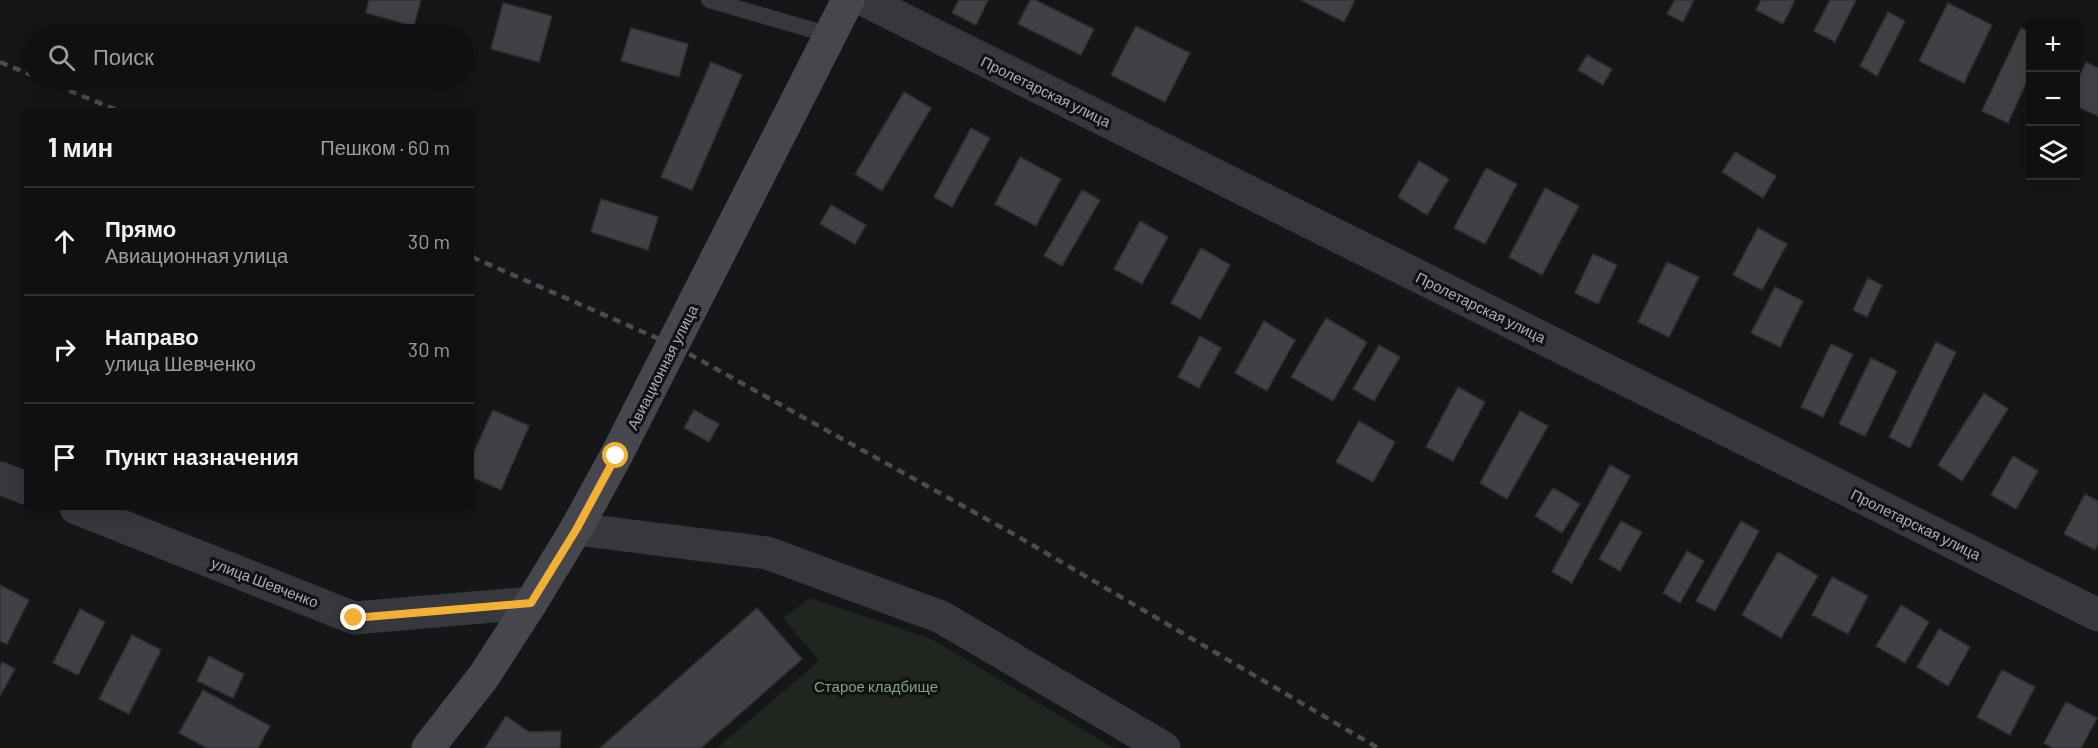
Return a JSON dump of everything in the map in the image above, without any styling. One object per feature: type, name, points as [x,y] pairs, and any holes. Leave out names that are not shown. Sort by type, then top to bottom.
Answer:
[{"type":"main road","name":"Авиационная улица","points":[[428,748],[484,676],[576,530],[627,436],[848,0]]},
{"type":"street","name":"Пролетарская улица","points":[[864,0],[2098,615]]},
{"type":"street","points":[[0,478],[24,487]]},
{"type":"street","name":"улица Шевченко","points":[[81,510],[354,618],[531,603]]},
{"type":"street","points":[[576,530],[767,553],[941,617],[1164,748]]},
{"type":"lane","points":[[709,0],[830,35]]},
{"type":"green space","name":"Старое кладбище","points":[[810,598],[931,639],[1114,748],[717,748],[819,661],[783,618]]},
{"type":"building","points":[[369,0],[421,0],[415,24],[366,13]]},
{"type":"building","points":[[959,0],[988,0],[976,25],[952,13]]},
{"type":"building","points":[[1030,0],[1035,0],[1094,29],[1081,55],[1018,24]]},
{"type":"building","points":[[1301,0],[1355,0],[1344,22]]},
{"type":"building","points":[[1675,0],[1694,0],[1683,22],[1667,14]]},
{"type":"building","points":[[1761,0],[1795,0],[1783,24],[1756,10]]},
{"type":"building","points":[[1830,0],[1856,0],[1835,42],[1814,31]]},
{"type":"building","points":[[503,3],[552,16],[539,62],[491,49]]},
{"type":"building","points":[[1948,3],[1992,25],[1964,83],[1919,61]]},
{"type":"building","points":[[1888,12],[1905,21],[1877,76],[1860,66]]},
{"type":"building","points":[[1136,26],[1190,53],[1165,102],[1111,75]]},
{"type":"building","points":[[631,28],[688,44],[679,77],[621,61]]},
{"type":"building","points":[[2021,28],[2026,31],[2026,83],[2008,123],[1982,111]]},
{"type":"building","points":[[1587,55],[1612,69],[1603,85],[1578,70]]},
{"type":"building","points":[[711,62],[742,75],[692,190],[661,177]]},
{"type":"building","points":[[2086,62],[2098,68],[2098,116],[2080,108],[2080,75]]},
{"type":"building","points":[[904,92],[931,108],[882,191],[855,174]]},
{"type":"building","points":[[971,128],[990,138],[952,207],[934,197]]},
{"type":"building","points":[[1735,152],[1776,176],[1763,198],[1722,172]]},
{"type":"building","points":[[1020,157],[1061,179],[1036,226],[995,204]]},
{"type":"building","points":[[1419,161],[1449,179],[1427,215],[1398,197]]},
{"type":"building","points":[[1486,168],[1517,184],[1485,244],[1454,228]]},
{"type":"building","points":[[1545,188],[1579,206],[1542,275],[1509,257]]},
{"type":"building","points":[[1082,190],[1100,200],[1062,266],[1044,256]]},
{"type":"building","points":[[601,199],[658,217],[648,250],[591,232]]},
{"type":"building","points":[[831,205],[866,225],[855,244],[820,224]]},
{"type":"building","points":[[1140,221],[1168,237],[1142,284],[1114,269]]},
{"type":"building","points":[[1758,228],[1787,244],[1762,290],[1733,275]]},
{"type":"building","points":[[1201,248],[1230,265],[1200,319],[1171,303]]},
{"type":"building","points":[[1593,254],[1617,265],[1598,304],[1575,293]]},
{"type":"building","points":[[1667,262],[1699,277],[1669,337],[1638,322]]},
{"type":"building","points":[[1868,278],[1882,285],[1867,317],[1853,310]]},
{"type":"building","points":[[1775,287],[1803,301],[1780,347],[1751,333]]},
{"type":"building","points":[[1326,318],[1367,342],[1333,401],[1291,377]]},
{"type":"building","points":[[1264,321],[1295,340],[1267,391],[1235,373]]},
{"type":"building","points":[[1200,336],[1221,348],[1199,388],[1178,377]]},
{"type":"building","points":[[1936,342],[1956,352],[1910,448],[1889,437]]},
{"type":"building","points":[[1831,344],[1853,354],[1823,417],[1801,407]]},
{"type":"building","points":[[1379,345],[1400,357],[1374,401],[1353,389]]},
{"type":"building","points":[[1871,358],[1897,371],[1865,436],[1839,424]]},
{"type":"building","points":[[1458,387],[1485,402],[1453,461],[1426,447]]},
{"type":"building","points":[[1984,393],[2008,409],[1962,481],[1938,465]]},
{"type":"building","points":[[493,410],[529,426],[501,490],[474,478],[474,452]]},
{"type":"building","points":[[694,410],[719,424],[709,442],[684,428]]},
{"type":"building","points":[[1520,411],[1548,426],[1507,499],[1480,483]]},
{"type":"building","points":[[1359,421],[1395,442],[1373,482],[1336,462]]},
{"type":"building","points":[[2013,456],[2038,471],[2016,509],[1991,495]]},
{"type":"building","points":[[1610,465],[1630,476],[1572,583],[1552,572]]},
{"type":"building","points":[[1553,488],[1580,504],[1562,533],[1535,516]]},
{"type":"building","points":[[2085,494],[2098,501],[2098,544],[2095,550],[2064,534]]},
{"type":"building","points":[[1621,521],[1642,532],[1620,571],[1599,559]]},
{"type":"building","points":[[1741,521],[1759,531],[1715,611],[1696,601]]},
{"type":"building","points":[[1687,551],[1704,561],[1680,603],[1663,593]]},
{"type":"building","points":[[1778,552],[1818,576],[1781,638],[1742,615]]},
{"type":"building","points":[[1832,577],[1868,596],[1848,634],[1812,615]]},
{"type":"building","points":[[0,585],[29,600],[7,644],[0,641]]},
{"type":"building","points":[[1901,605],[1929,622],[1905,663],[1876,646]]},
{"type":"building","points":[[757,608],[802,659],[701,748],[600,748]]},
{"type":"building","points":[[80,609],[105,622],[78,675],[53,663]]},
{"type":"building","points":[[1939,629],[1970,647],[1948,686],[1917,667]]},
{"type":"building","points":[[132,635],[161,650],[129,714],[99,699]]},
{"type":"building","points":[[209,656],[244,674],[233,698],[197,681]]},
{"type":"building","points":[[2,662],[15,669],[0,696],[0,667]]},
{"type":"building","points":[[2002,670],[2035,687],[2010,735],[1977,717]]},
{"type":"building","points":[[203,690],[270,726],[258,748],[207,748],[179,733]]},
{"type":"building","points":[[2066,702],[2097,718],[2081,748],[2053,748],[2044,743]]},
{"type":"building","points":[[506,716],[529,732],[561,731],[560,748],[485,748]]},
{"type":"railway","points":[[0,62],[24,72]]},
{"type":"railway","points":[[68,90],[112,108]]},
{"type":"railway","points":[[474,258],[673,345],[1017,536],[1378,748]]},
{"type":"route","points":[[354,618],[531,603],[576,530],[616,456]]}]
